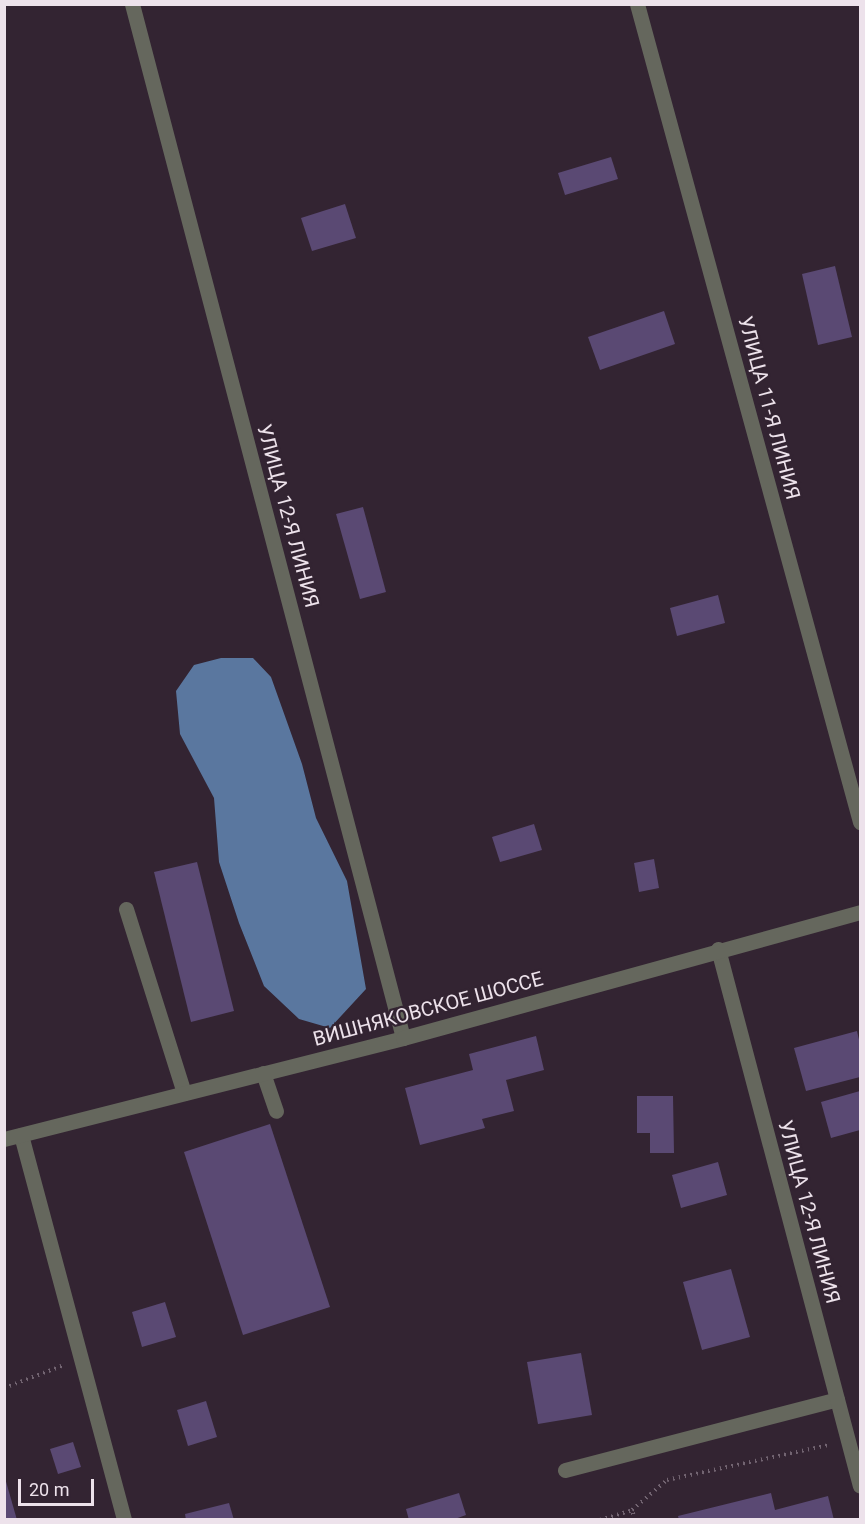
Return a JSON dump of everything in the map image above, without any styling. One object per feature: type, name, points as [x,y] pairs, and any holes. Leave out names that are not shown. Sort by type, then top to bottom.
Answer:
[{"type":"street","name":"УЛИЦА 12-Я ЛИНИЯ","points":[[132,4],[403,1038]]},
{"type":"street","name":"УЛИЦА 11-Я ЛИНИЯ","points":[[637,4],[861,822]]},
{"type":"street","points":[[126,909],[184,1093]]},
{"type":"street","name":"ВИШНЯКОВСКОЕ ШОССЕ","points":[[4,1139],[403,1038],[718,949],[861,912]]},
{"type":"street","name":"УЛИЦА 12-Я ЛИНИЯ","points":[[718,949],[861,1486]]},
{"type":"street","points":[[263,1073],[276,1111]]},
{"type":"street","points":[[21,1135],[79,1359],[124,1520]]},
{"type":"street","points":[[565,1470],[837,1399]]},
{"type":"path","points":[[4,1388],[79,1359]]},
{"type":"path","points":[[600,1520],[632,1510],[667,1480],[849,1441]]},
{"type":"path","points":[[632,1510],[635,1520]]},
{"type":"water","points":[[221,658],[253,658],[271,677],[302,764],[316,818],[347,881],[366,989],[330,1028],[299,1019],[264,986],[239,923],[219,862],[214,798],[180,734],[176,691],[194,665]]},
{"type":"building","points":[[611,157],[618,179],[565,195],[558,173]]},
{"type":"building","points":[[345,204],[356,238],[312,251],[301,218]]},
{"type":"building","points":[[835,266],[852,337],[818,345],[802,274]]},
{"type":"building","points":[[664,311],[675,344],[600,370],[588,337]]},
{"type":"building","points":[[363,507],[386,592],[360,599],[336,514]]},
{"type":"building","points":[[718,595],[725,623],[677,636],[670,608]]},
{"type":"building","points":[[534,824],[542,850],[500,862],[492,837]]},
{"type":"building","points":[[654,859],[659,888],[639,892],[634,863]]},
{"type":"building","points":[[197,862],[234,1011],[191,1022],[154,872]]},
{"type":"building","points":[[857,1031],[860,1044],[860,1077],[806,1091],[794,1048]]},
{"type":"building","points":[[536,1036],[544,1070],[506,1080],[514,1111],[482,1119],[485,1128],[420,1145],[405,1088],[473,1070],[469,1054]]},
{"type":"building","points":[[860,1091],[860,1130],[831,1138],[821,1102]]},
{"type":"building","points":[[637,1096],[673,1096],[674,1153],[650,1153],[650,1133],[637,1133]]},
{"type":"building","points":[[270,1124],[330,1307],[243,1335],[184,1152]]},
{"type":"building","points":[[718,1162],[727,1195],[681,1208],[672,1175]]},
{"type":"building","points":[[731,1269],[750,1337],[702,1350],[683,1282]]},
{"type":"building","points":[[165,1302],[176,1337],[142,1347],[132,1312]]},
{"type":"building","points":[[581,1353],[592,1415],[538,1424],[527,1362]]},
{"type":"building","points":[[206,1401],[217,1437],[188,1446],[177,1410]]},
{"type":"building","points":[[73,1442],[81,1467],[58,1474],[50,1449]]},
{"type":"building","points":[[5,1478],[17,1520],[4,1520]]},
{"type":"building","points":[[459,1493],[466,1515],[452,1520],[409,1520],[406,1509]]},
{"type":"building","points":[[771,1493],[775,1510],[828,1496],[834,1520],[679,1520],[678,1516]]},
{"type":"building","points":[[229,1503],[234,1520],[186,1520],[185,1514]]}]
